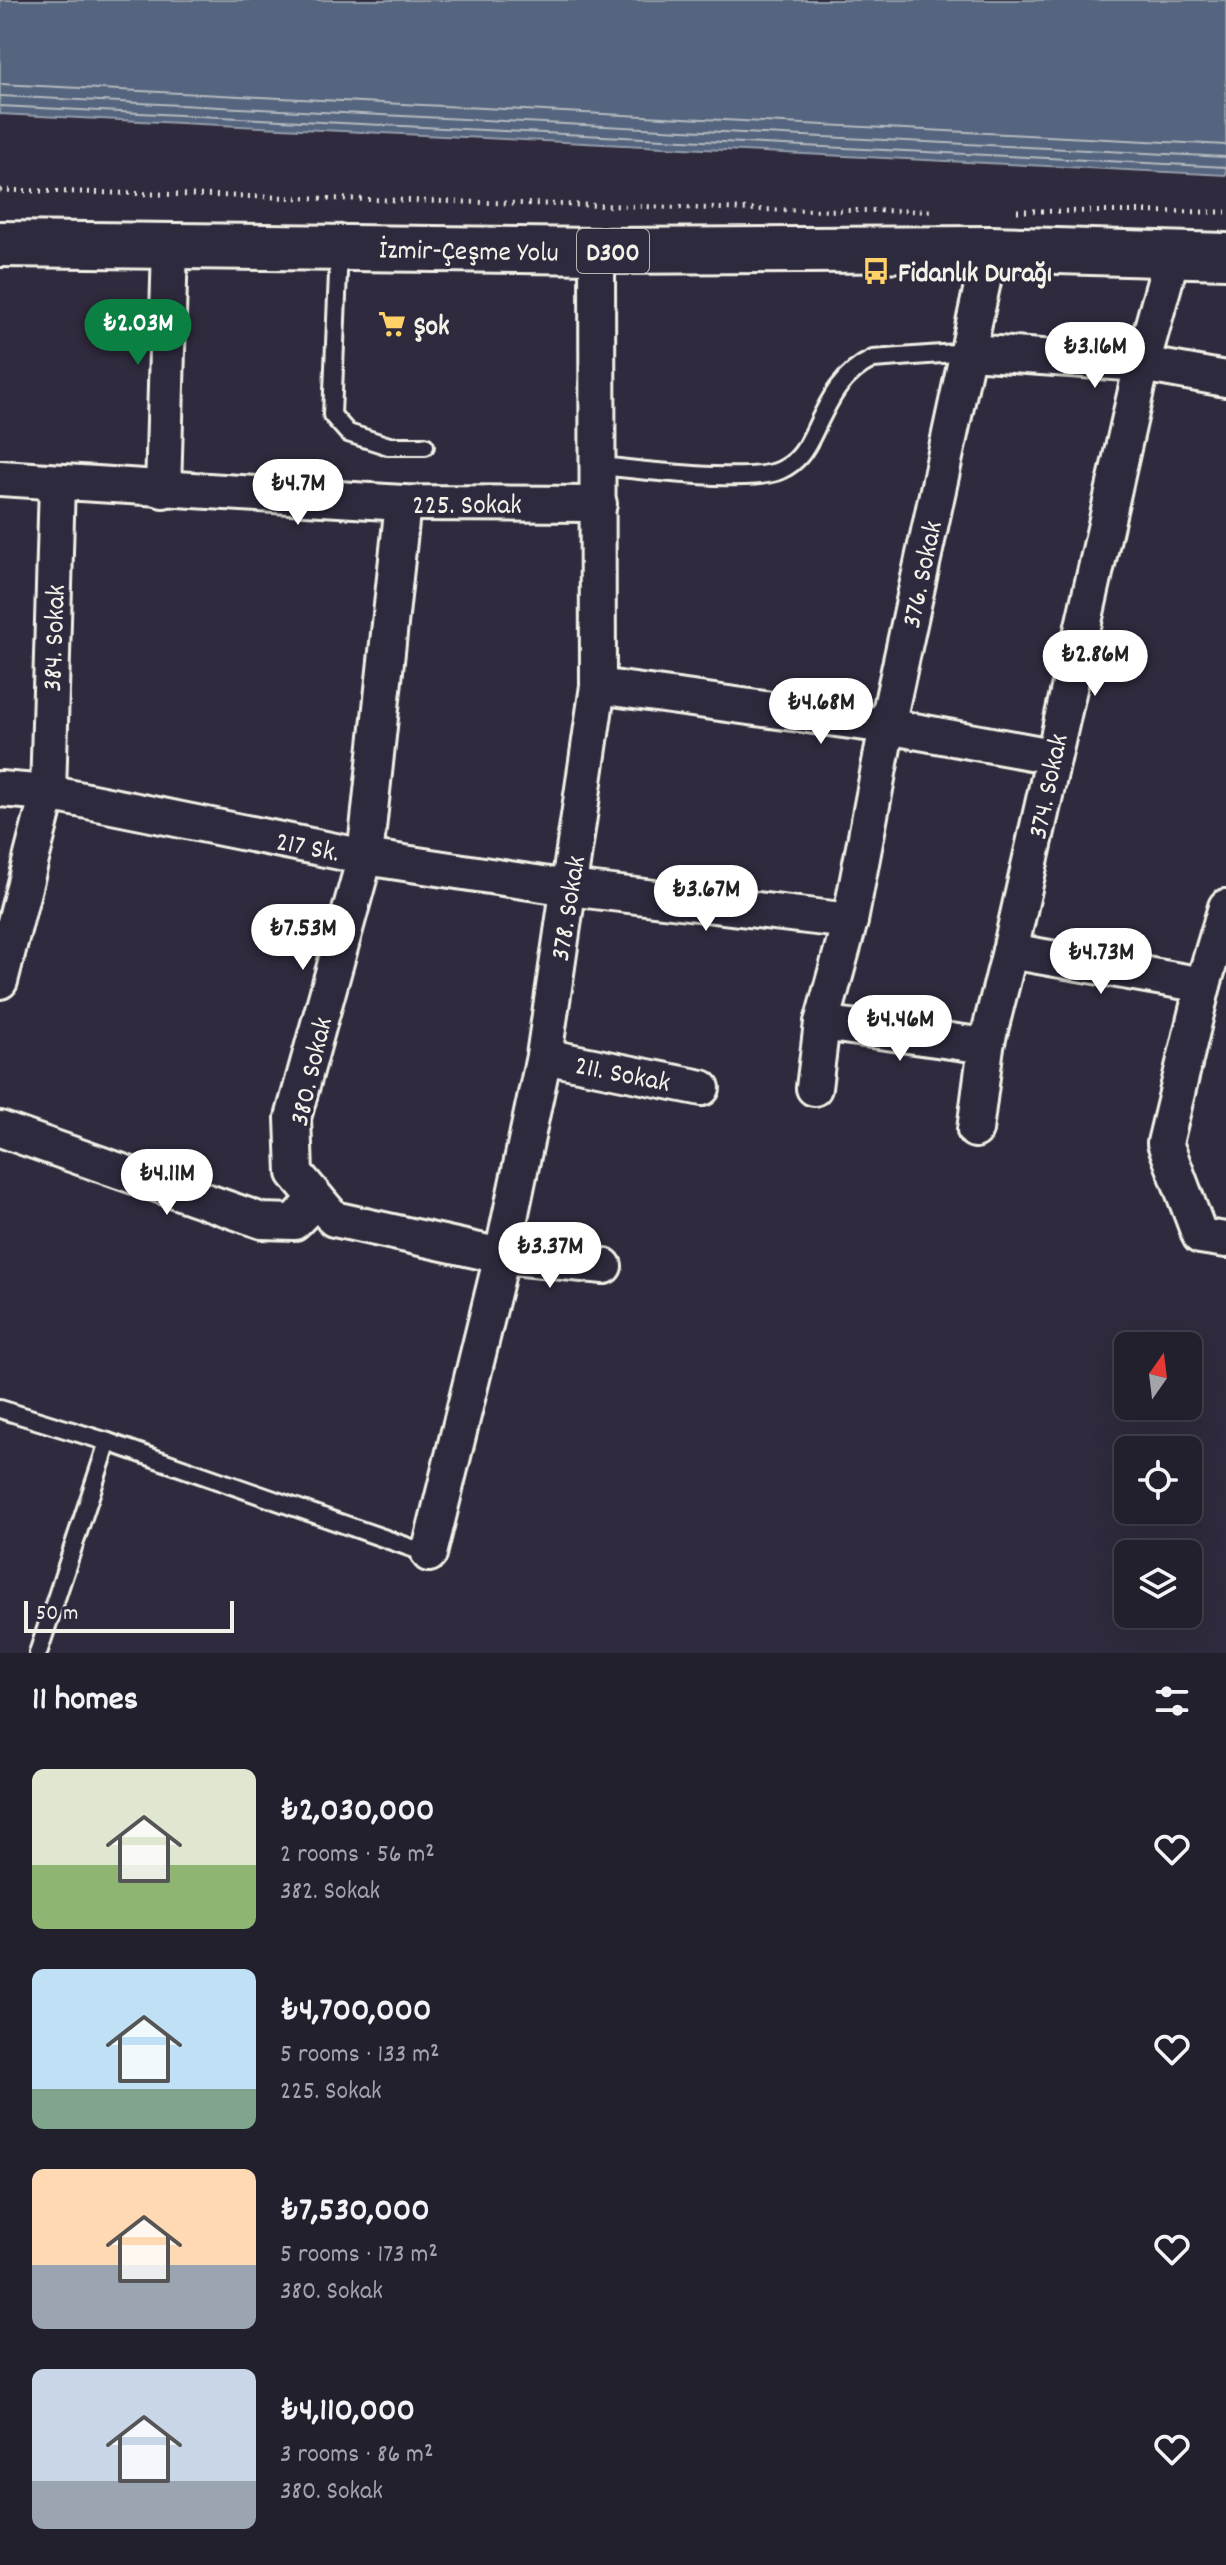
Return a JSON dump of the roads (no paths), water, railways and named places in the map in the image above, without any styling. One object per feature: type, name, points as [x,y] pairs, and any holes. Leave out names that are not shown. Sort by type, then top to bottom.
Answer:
[{"type":"highway","name":"İzmir-Çeşme Yolu","points":[[0,244],[597,251],[990,249],[1226,256]]},
{"type":"street","points":[[163,490],[170,246]]},
{"type":"street","name":"376. Sokak","points":[[814,1088],[822,1023],[850,921],[887,726],[990,249]]},
{"type":"street","name":"378. Sokak","points":[[429,1554],[502,1256],[544,1056],[598,686],[597,251]]},
{"type":"street","name":"374. Sokak","points":[[975,1130],[986,1046],[1142,364],[1172,256]]},
{"type":"street","points":[[969,352],[1142,364],[1226,379]]},
{"type":"street","name":"225. Sokak","points":[[0,478],[403,503],[599,504]]},
{"type":"street","name":"384. Sokak","points":[[0,981],[48,793],[57,483]]},
{"type":"street","name":"380. Sokak","points":[[403,503],[365,857],[293,1118],[295,1173],[334,1219],[502,1256],[604,1266]]},
{"type":"street","points":[[598,686],[887,726],[1052,756]]},
{"type":"street","name":"217 Sk.","points":[[0,789],[48,793],[365,857],[569,888],[850,921]]},
{"type":"street","points":[[1225,915],[1203,985],[1165,1143],[1200,1236],[1226,1240]]},
{"type":"street","points":[[1010,951],[1203,985]]},
{"type":"street","points":[[822,1023],[986,1046]]},
{"type":"street","name":"211. Sokak","points":[[544,1056],[702,1088]]},
{"type":"street","points":[[0,1129],[262,1221],[294,1222],[317,1199]]},
{"type":"lane","points":[[339,248],[332,415],[348,433],[389,446],[425,446]]},
{"type":"lane","points":[[598,466],[743,476],[780,471],[802,455],[831,396],[863,364],[873,359],[969,352]]},
{"type":"lane","points":[[0,1409],[108,1442],[429,1554]]},
{"type":"lane","points":[[38,1653],[108,1442]]},
{"type":"water","points":[[0,0],[1226,0],[1226,175],[0,114]]},
{"type":"place","name":"Fidanlık Durağı","points":[[876,271]]},
{"type":"place","name":"Şok","points":[[392,324]]}]
